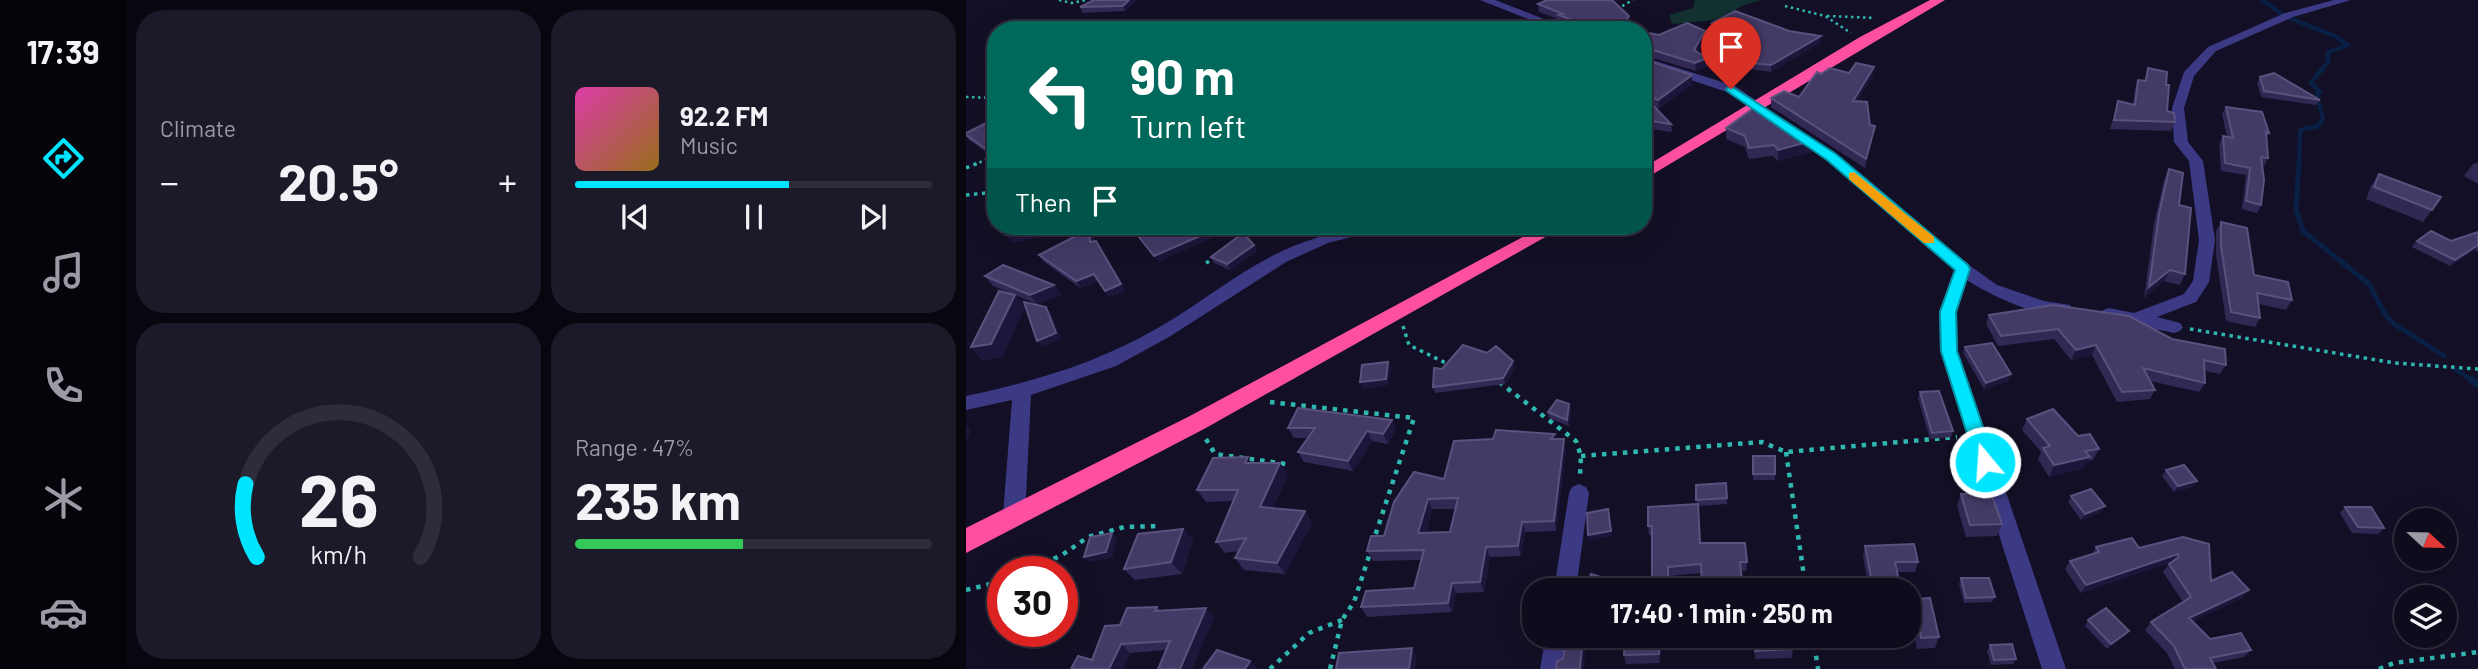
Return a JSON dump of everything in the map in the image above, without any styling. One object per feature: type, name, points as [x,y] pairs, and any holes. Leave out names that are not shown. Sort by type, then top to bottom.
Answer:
[{"type":"highway","points":[[1652,170],[1865,40],[1936,1]]},
{"type":"highway","points":[[966,541],[1255,391],[1540,235]]},
{"type":"street","points":[[1485,0],[1542,21]]},
{"type":"street","points":[[2136,319],[2190,298],[2200,282],[2207,240],[2196,161],[2181,142],[2178,107],[2188,75],[2212,49],[2288,15],[2346,0]]},
{"type":"street","points":[[1652,63],[1731,89],[1757,106],[1832,157],[1963,269],[1991,289],[2042,307],[2084,311],[2174,327]]},
{"type":"street","points":[[966,403],[1022,391],[1110,361],[1163,333],[1280,258],[1322,240],[1342,235]]},
{"type":"street","points":[[1963,269],[1948,312],[1949,351],[2054,669]]},
{"type":"street","points":[[1014,515],[1022,391]]},
{"type":"street","points":[[1566,578],[1579,493]]},
{"type":"street","points":[[1552,669],[1556,648]]},
{"type":"path","points":[[1059,0],[1072,4],[1086,0]]},
{"type":"path","points":[[1611,13],[1633,0]]},
{"type":"path","points":[[1785,6],[1825,16],[1905,18]]},
{"type":"path","points":[[1825,16],[1839,28],[1865,40]]},
{"type":"path","points":[[966,97],[987,98]]},
{"type":"path","points":[[966,168],[987,159]]},
{"type":"path","points":[[966,195],[987,193]]},
{"type":"path","points":[[1233,246],[1238,235]]},
{"type":"path","points":[[1206,263],[1224,252]]},
{"type":"path","points":[[1399,314],[1409,345],[1454,365]]},
{"type":"path","points":[[2174,327],[2395,363],[2478,369]]},
{"type":"path","points":[[1496,380],[1576,440],[1581,457],[1579,493]]},
{"type":"path","points":[[1255,391],[1267,402],[1414,418],[1354,602],[1342,620],[1330,669]]},
{"type":"path","points":[[1196,422],[1215,454],[1286,464]]},
{"type":"path","points":[[1581,457],[1762,442],[1786,452],[1977,436]]},
{"type":"path","points":[[1786,452],[1804,578]]},
{"type":"path","points":[[1060,556],[1088,537],[1124,527],[1161,526]]},
{"type":"path","points":[[966,590],[987,585]]},
{"type":"path","points":[[1270,669],[1309,634],[1342,620]]},
{"type":"path","points":[[1815,648],[1818,669]]},
{"type":"path","points":[[2379,669],[2394,663],[2478,652]]},
{"type":"green space","points":[[1695,0],[1761,0],[1742,6],[1716,20],[1672,24],[1669,15],[1693,8]]},
{"type":"building","points":[[1094,0],[1129,0],[1123,6],[1080,7]]},
{"type":"building","points":[[1547,0],[1612,0],[1629,16],[1625,21],[1572,21],[1559,15],[1563,14],[1538,4]]},
{"type":"building","points":[[1735,11],[1789,31],[1821,36],[1771,65],[1750,63],[1753,55],[1733,51],[1747,35],[1712,23]]},
{"type":"building","points":[[1687,23],[1705,31],[1694,50],[1707,58],[1695,63],[1652,50],[1652,34],[1659,35]]},
{"type":"building","points":[[1652,62],[1692,75],[1658,100],[1652,97]]},
{"type":"building","points":[[1856,63],[1874,67],[1853,101],[1867,102],[1870,125],[1875,126],[1866,159],[1771,98],[1784,91],[1799,97],[1817,72],[1821,74],[1830,68],[1849,73]]},
{"type":"building","points":[[2148,68],[2167,72],[2167,111],[2174,113],[2175,122],[2114,120],[2118,101],[2135,105],[2138,80],[2146,81]]},
{"type":"building","points":[[2274,73],[2320,100],[2264,91],[2260,77]]},
{"type":"building","points":[[1652,104],[1671,124],[1652,121]]},
{"type":"building","points":[[1758,105],[1811,141],[1778,150],[1774,145],[1749,148],[1745,136],[1726,128]]},
{"type":"building","points":[[2226,107],[2262,112],[2269,133],[2266,132],[2268,158],[2261,157],[2264,180],[2261,205],[2246,201],[2250,168],[2225,163],[2223,136],[2233,138]]},
{"type":"building","points":[[987,122],[987,150],[966,135]]},
{"type":"building","points":[[2169,169],[2183,173],[2179,205],[2191,208],[2185,274],[2170,270],[2149,287],[2159,214]]},
{"type":"building","points":[[2379,174],[2441,197],[2432,210],[2374,187]]},
{"type":"building","points":[[2221,222],[2247,228],[2254,275],[2288,282],[2292,300],[2257,293],[2260,318],[2231,312],[2221,246]]},
{"type":"building","points":[[2431,231],[2451,241],[2478,232],[2478,245],[2455,260],[2417,241]]},
{"type":"building","points":[[1077,235],[1089,235],[1090,242],[1096,241],[1121,284],[1105,291],[1094,274],[1076,281],[1039,255]]},
{"type":"building","points":[[1137,235],[1202,235],[1154,256]]},
{"type":"building","points":[[1240,235],[1245,235],[1254,245],[1227,264],[1211,257]]},
{"type":"building","points":[[1003,265],[1054,285],[1030,295],[985,276]]},
{"type":"building","points":[[999,291],[1015,295],[991,344],[971,347]]},
{"type":"building","points":[[1024,302],[1046,307],[1056,333],[1037,341]]},
{"type":"building","points":[[2053,305],[2129,316],[2172,339],[2225,349],[2226,365],[2204,360],[2205,383],[2143,368],[2155,390],[2122,392],[2096,345],[2076,350],[2058,329],[2001,336],[1989,315]]},
{"type":"building","points":[[1992,343],[2011,374],[1986,383],[1965,347]]},
{"type":"building","points":[[1463,345],[1487,353],[1496,346],[1513,361],[1503,378],[1433,387],[1434,368],[1442,369]]},
{"type":"building","points":[[1388,362],[1386,379],[1360,382],[1362,365]]},
{"type":"building","points":[[1939,391],[1953,431],[1932,433],[1920,392]]},
{"type":"building","points":[[1557,400],[1569,404],[1567,420],[1548,412]]},
{"type":"building","points":[[1298,408],[1392,420],[1383,434],[1367,431],[1348,461],[1298,452],[1315,428],[1288,428]]},
{"type":"building","points":[[2053,409],[2078,436],[2090,434],[2099,449],[2085,451],[2090,457],[2054,465],[2043,448],[2050,446],[2027,419]]},
{"type":"building","points":[[1496,430],[1555,434],[1551,439],[1564,439],[1554,521],[1522,522],[1518,546],[1486,547],[1480,582],[1452,583],[1448,603],[1361,607],[1366,591],[1414,588],[1424,550],[1367,551],[1371,536],[1384,536],[1394,502],[1414,472],[1444,479],[1454,441],[1493,439]],"holes":[[[1458,498],[1450,532],[1418,533],[1428,499]]]},
{"type":"building","points":[[1753,456],[1775,456],[1775,474],[1753,474]]},
{"type":"building","points":[[1248,457],[1245,463],[1280,463],[1260,507],[1305,511],[1277,563],[1235,558],[1246,538],[1216,542],[1238,490],[1197,490],[1213,458]]},
{"type":"building","points":[[2184,465],[2197,481],[2178,486],[2166,470]]},
{"type":"building","points":[[1726,483],[1727,498],[1696,500],[1696,485]]},
{"type":"building","points":[[2091,489],[2105,506],[2085,514],[2071,496]]},
{"type":"building","points":[[1991,493],[2002,524],[1970,525],[1961,494]]},
{"type":"building","points":[[1698,504],[1700,543],[1745,543],[1747,562],[1740,562],[1742,578],[1702,578],[1701,564],[1668,567],[1668,578],[1652,578],[1652,526],[1648,526],[1648,507]]},
{"type":"building","points":[[2345,507],[2371,507],[2384,528],[2358,527]]},
{"type":"building","points":[[1608,509],[1611,531],[1588,535],[1587,513]]},
{"type":"building","points":[[1183,529],[1171,562],[1124,569],[1138,534]]},
{"type":"building","points":[[1112,533],[1106,552],[1084,557],[1090,537]]},
{"type":"building","points":[[2183,537],[2209,544],[2211,581],[2232,572],[2249,590],[2189,618],[2210,639],[2241,633],[2251,650],[2210,658],[2216,669],[2185,669],[2174,646],[2151,622],[2191,597],[2169,564],[2179,557],[2178,554],[2086,585],[2070,561],[2099,552],[2096,547],[2132,538],[2139,548]]},
{"type":"building","points":[[1914,544],[1918,562],[1895,562],[1898,578],[1871,578],[1865,546]]},
{"type":"building","points":[[1961,578],[1989,578],[1995,597],[1966,598]]},
{"type":"building","points":[[1930,598],[1939,637],[1921,638],[1921,599]]},
{"type":"building","points":[[1157,607],[1155,611],[1206,608],[1180,669],[1158,669],[1170,641],[1121,644],[1109,669],[1071,669],[1078,656],[1092,660],[1105,626],[1120,625],[1127,608]]},
{"type":"building","points":[[2106,608],[2129,631],[2111,644],[2088,620]]},
{"type":"building","points":[[2012,644],[2016,659],[1994,660],[1990,645]]},
{"type":"building","points":[[1412,648],[1409,669],[1336,669],[1339,653]]},
{"type":"building","points":[[1565,648],[1582,648],[1580,669],[1556,669],[1557,661],[1563,659]]},
{"type":"building","points":[[1624,648],[1659,648],[1659,654],[1624,655]]},
{"type":"building","points":[[1755,648],[1793,649],[1755,651]]},
{"type":"building","points":[[1217,650],[1250,661],[1245,669],[1203,669]]},
{"type":"waterway","points":[[2262,0],[2284,16]]},
{"type":"waterway","points":[[2289,18],[2335,36],[2348,45],[2328,52],[2328,62],[2311,83],[2320,92],[2317,95],[2323,119],[2318,126],[2300,130],[2299,165]]},
{"type":"waterway","points":[[2299,163],[2296,209],[2303,231],[2369,284],[2385,314],[2394,324],[2444,356]]},
{"type":"waterway","points":[[2456,370],[2475,382]]},
{"type":"slow traffic","points":[[1854,176],[1929,240]]},
{"type":"route","points":[[1731,89],[1832,157],[1963,269],[1948,312],[1949,351],[1985,462]]}]
